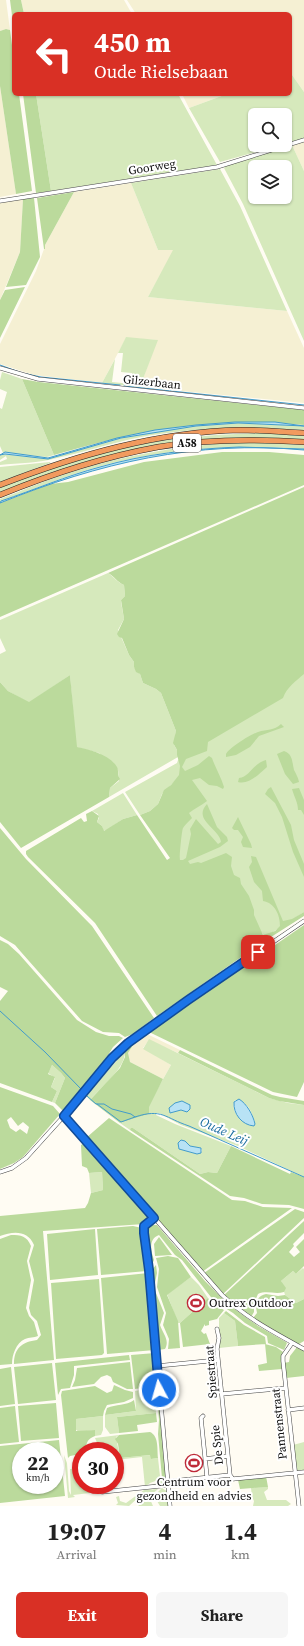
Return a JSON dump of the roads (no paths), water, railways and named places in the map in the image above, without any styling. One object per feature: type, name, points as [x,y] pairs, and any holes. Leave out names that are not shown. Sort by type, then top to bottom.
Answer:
[{"type":"highway","name":"A58","points":[[0,485],[75,458],[122,446],[176,436],[227,431],[304,433]]},
{"type":"highway","name":"A58","points":[[0,495],[82,465],[159,447],[240,440],[304,442]]},
{"type":"street","name":"Goorweg","points":[[0,201],[217,167],[304,140]]},
{"type":"street","name":"Gilzerbaan","points":[[0,368],[38,379],[304,408]]},
{"type":"street","points":[[0,1172],[12,1168],[26,1158],[83,1096],[112,1058],[127,1042],[146,1031],[157,1021],[304,921]]},
{"type":"street","points":[[64,1116],[226,1300],[261,1325],[304,1349]]},
{"type":"street","points":[[154,1218],[144,1226],[144,1230],[149,1270],[170,1506]]},
{"type":"street","name":"Spiestraat","points":[[217,1329],[219,1338],[217,1346],[218,1360],[224,1413]]},
{"type":"street","name":"Pannenstraat","points":[[292,1343],[284,1356],[288,1410],[299,1506]]},
{"type":"street","points":[[157,1366],[218,1360]]},
{"type":"street","points":[[222,1394],[286,1388]]},
{"type":"street","points":[[288,1410],[304,1408]]},
{"type":"street","name":"De Spie","points":[[224,1413],[230,1475]]},
{"type":"street","points":[[203,1416],[207,1477]]},
{"type":"street","points":[[205,1459],[228,1456]]},
{"type":"street","points":[[124,1489],[169,1484],[173,1481],[207,1477],[230,1475],[233,1479],[304,1472]]},
{"type":"water","points":[[235,422],[275,422],[304,426],[238,423],[196,426],[121,438],[48,459],[5,454],[0,455],[5,452],[48,458],[117,438],[155,430]]},
{"type":"water","points":[[239,447],[264,448],[225,448],[149,458],[74,476],[0,503],[1,501],[62,479],[117,462],[168,453],[203,449]]},
{"type":"water","points":[[264,448],[304,449],[304,450]]},
{"type":"water","points":[[239,1099],[245,1104],[251,1113],[255,1124],[254,1126],[246,1124],[237,1115],[234,1102]]},
{"type":"water","points":[[182,1101],[190,1105],[190,1109],[187,1112],[181,1110],[170,1113],[169,1108],[175,1103]]},
{"type":"water","points":[[181,1140],[185,1141],[190,1146],[201,1148],[201,1153],[197,1154],[179,1149],[178,1143]]},
{"type":"waterway","points":[[0,365],[22,373]]},
{"type":"waterway","points":[[27,374],[41,377],[120,385]]},
{"type":"waterway","points":[[124,386],[304,405]]},
{"type":"waterway","name":"Oude Leij","points":[[0,1011],[45,1052],[81,1089]]},
{"type":"waterway","name":"Oude Leij","points":[[87,1096],[96,1104],[104,1104],[112,1109],[131,1114],[135,1117],[151,1113],[163,1115],[304,1177]]},
{"type":"waterway","name":"Oude Leij","points":[[97,1104],[121,1122],[135,1117]]},
{"type":"place","name":"Outrex Outdoor","points":[[196,1303]]},
{"type":"place","name":"Centrum voor gezondheid en advies","points":[[194,1463]]}]
